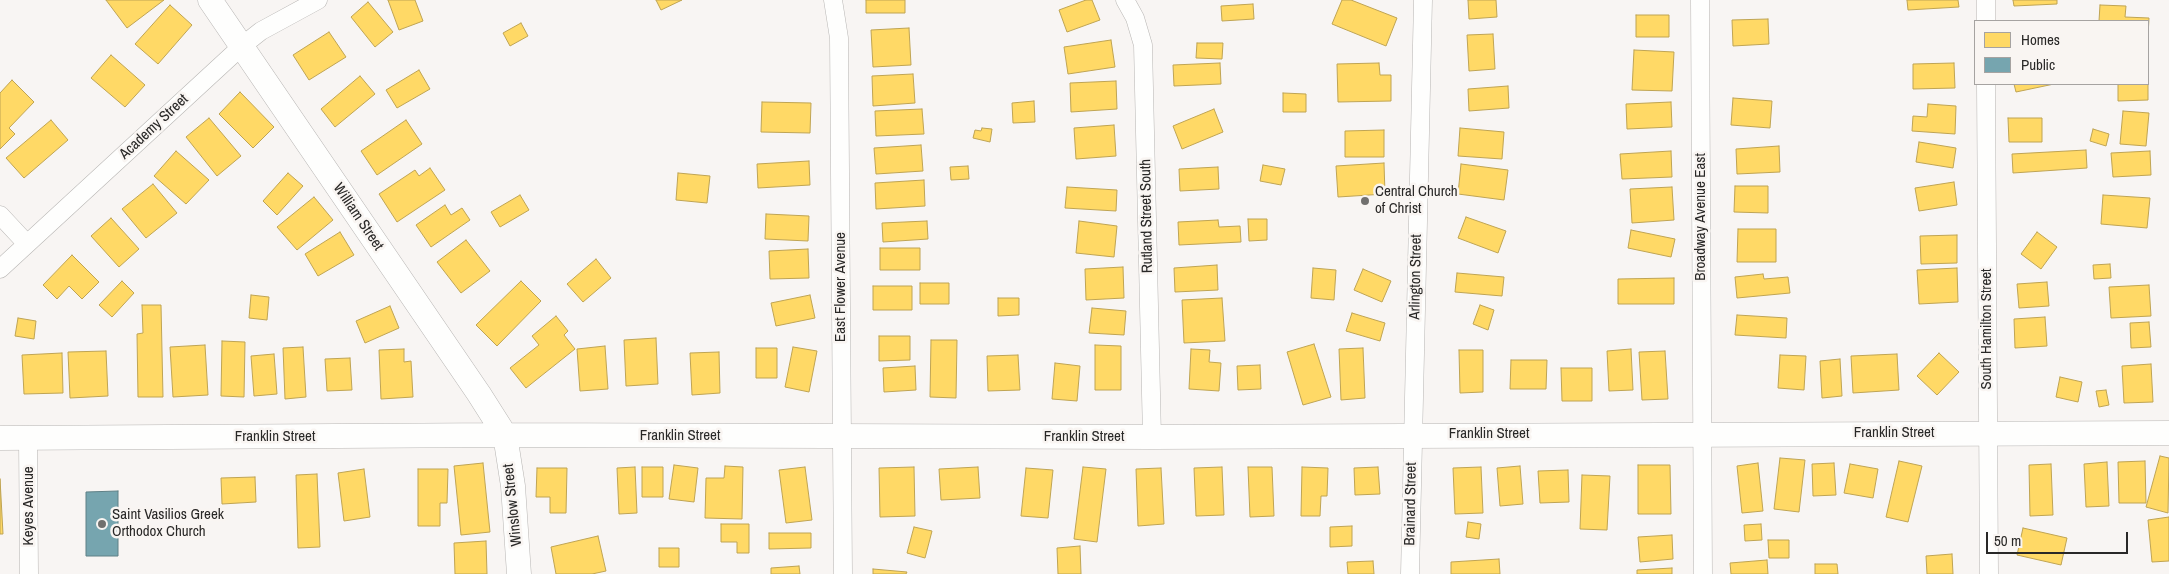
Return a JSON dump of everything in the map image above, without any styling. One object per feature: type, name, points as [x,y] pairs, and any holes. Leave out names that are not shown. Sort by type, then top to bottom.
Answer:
[{"type":"street","name":"William Street","points":[[210,0],[505,435]]},
{"type":"street","name":"Academy Street","points":[[0,269],[242,46],[261,31],[318,0]]},
{"type":"street","name":"East Flower Avenue","points":[[832,0],[839,38],[843,574]]},
{"type":"street","name":"Rutland Street South","points":[[1125,0],[1135,18],[1143,45],[1152,437]]},
{"type":"street","name":"Arlington Street","points":[[1413,434],[1423,0]]},
{"type":"street","name":"Broadway Avenue East","points":[[1700,0],[1703,574]]},
{"type":"street","points":[[1986,0],[1986,20]]},
{"type":"street","name":"South Hamilton Street","points":[[1986,85],[1989,574]]},
{"type":"street","points":[[0,215],[27,244]]},
{"type":"street","name":"Franklin Street","points":[[0,438],[505,435],[1152,437],[1413,434],[2169,433]]},
{"type":"street","name":"Brainard Street","points":[[1410,574],[1413,434]]},
{"type":"street","name":"Winslow Street","points":[[505,435],[513,486],[519,574]]},
{"type":"street","name":"Keyes Avenue","points":[[28,438],[30,574]]},
{"type":"building: Homes","points":[[106,0],[164,0],[127,28]]},
{"type":"building: Homes","points":[[388,0],[415,0],[423,21],[399,30]]},
{"type":"building: Homes","points":[[656,0],[682,0],[661,10]]},
{"type":"building: Homes","points":[[866,0],[905,0],[905,13],[866,13]]},
{"type":"building: Homes","points":[[1086,0],[1092,0],[1100,20],[1067,32],[1059,10]]},
{"type":"building: Homes","points":[[1342,0],[1351,0],[1397,18],[1386,46],[1332,24]]},
{"type":"building: Homes","points":[[1468,0],[1496,0],[1497,17],[1469,19]]},
{"type":"building: Homes","points":[[1907,0],[1958,0],[1959,7],[1908,10]]},
{"type":"building: Homes","points":[[2013,0],[2057,0],[2057,4],[2014,6]]},
{"type":"building: Homes","points":[[368,2],[393,32],[375,47],[351,17]]},
{"type":"building: Homes","points":[[1253,4],[1254,19],[1222,21],[1221,6]]},
{"type":"building: Homes","points":[[170,5],[192,25],[158,64],[135,44]]},
{"type":"building: Homes","points":[[2100,5],[2126,6],[2125,17],[2149,18],[2149,20],[2099,20]]},
{"type":"building: Homes","points":[[1636,15],[1669,15],[1669,37],[1636,37]]},
{"type":"building: Homes","points":[[1768,19],[1769,44],[1733,46],[1732,20]]},
{"type":"building: Homes","points":[[521,23],[528,36],[510,46],[503,33]]},
{"type":"building: Homes","points":[[909,28],[911,65],[873,67],[871,30]]},
{"type":"building: Homes","points":[[329,32],[346,57],[309,80],[293,55]]},
{"type":"building: Homes","points":[[1493,34],[1495,69],[1469,71],[1467,35]]},
{"type":"building: Homes","points":[[1111,40],[1115,67],[1068,74],[1064,47]]},
{"type":"building: Homes","points":[[1197,43],[1223,43],[1222,59],[1196,58]]},
{"type":"building: Homes","points":[[1634,50],[1674,52],[1672,91],[1632,90]]},
{"type":"building: Homes","points":[[111,55],[145,85],[125,107],[91,78]]},
{"type":"building: Homes","points":[[1220,63],[1221,84],[1174,86],[1173,65]]},
{"type":"building: Homes","points":[[1379,63],[1380,75],[1391,75],[1391,101],[1338,102],[1337,64]]},
{"type":"building: Homes","points":[[1954,63],[1955,88],[1913,89],[1913,64]]},
{"type":"building: Homes","points":[[419,70],[430,89],[397,108],[386,90]]},
{"type":"building: Homes","points":[[913,74],[915,103],[873,106],[872,76]]},
{"type":"building: Homes","points":[[360,76],[375,94],[335,127],[321,109]]},
{"type":"building: Homes","points":[[12,80],[34,102],[9,128],[15,134],[0,149],[0,93]]},
{"type":"building: Homes","points":[[1116,81],[1117,109],[1071,112],[1070,83]]},
{"type":"building: Homes","points":[[2014,85],[2049,85],[2016,92]]},
{"type":"building: Homes","points":[[2118,85],[2148,85],[2148,100],[2118,101]]},
{"type":"building: Homes","points":[[1508,86],[1509,108],[1469,111],[1468,89]]},
{"type":"building: Homes","points":[[240,92],[274,127],[253,148],[219,114]]},
{"type":"building: Homes","points":[[1283,93],[1306,94],[1306,112],[1283,112]]},
{"type":"building: Homes","points":[[1733,98],[1772,101],[1770,128],[1731,125]]},
{"type":"building: Homes","points":[[1034,101],[1035,122],[1013,123],[1012,103]]},
{"type":"building: Homes","points":[[762,102],[811,103],[810,133],[761,132]]},
{"type":"building: Homes","points":[[1671,102],[1672,127],[1627,129],[1626,104]]},
{"type":"building: Homes","points":[[1928,104],[1956,106],[1955,134],[1912,131],[1913,116],[1927,117]]},
{"type":"building: Homes","points":[[922,109],[924,134],[876,136],[875,111]]},
{"type":"building: Homes","points":[[1214,109],[1223,132],[1182,149],[1173,126]]},
{"type":"building: Homes","points":[[2123,111],[2149,113],[2146,146],[2120,144]]},
{"type":"building: Homes","points":[[209,118],[241,156],[217,176],[186,137]]},
{"type":"building: Homes","points":[[2008,118],[2042,118],[2042,142],[2009,142]]},
{"type":"building: Homes","points":[[51,120],[68,140],[24,178],[6,158]]},
{"type":"building: Homes","points":[[406,120],[422,144],[377,175],[361,151]]},
{"type":"building: Homes","points":[[1114,125],[1116,156],[1076,159],[1074,128]]},
{"type":"building: Homes","points":[[982,128],[992,129],[990,142],[973,138],[975,130],[981,131]]},
{"type":"building: Homes","points":[[1460,128],[1504,132],[1502,159],[1458,156]]},
{"type":"building: Homes","points":[[2093,129],[2109,134],[2106,146],[2090,141]]},
{"type":"building: Homes","points":[[1384,130],[1384,157],[1345,157],[1345,131]]},
{"type":"building: Homes","points":[[1919,142],[1956,148],[1953,168],[1916,162]]},
{"type":"building: Homes","points":[[921,145],[923,171],[876,174],[874,148]]},
{"type":"building: Homes","points":[[1779,146],[1780,172],[1737,174],[1736,149]]},
{"type":"building: Homes","points":[[2086,150],[2087,168],[2013,173],[2012,154]]},
{"type":"building: Homes","points":[[176,151],[209,180],[186,204],[154,176]]},
{"type":"building: Homes","points":[[1671,151],[1672,177],[1622,179],[1620,154]]},
{"type":"building: Homes","points":[[2150,151],[2151,175],[2113,177],[2111,153]]},
{"type":"building: Homes","points":[[809,161],[810,185],[758,188],[757,164]]},
{"type":"building: Homes","points":[[1384,163],[1385,194],[1338,197],[1336,166]]},
{"type":"building: Homes","points":[[1461,164],[1508,170],[1504,200],[1458,194]]},
{"type":"building: Homes","points":[[1263,165],[1285,169],[1281,185],[1260,181]]},
{"type":"building: Homes","points":[[968,166],[969,179],[951,180],[950,167]]},
{"type":"building: Homes","points":[[1218,167],[1219,189],[1180,191],[1179,169]]},
{"type":"building: Homes","points":[[430,168],[445,190],[397,222],[379,194],[415,170],[419,176]]},
{"type":"building: Homes","points":[[288,173],[303,186],[277,215],[263,201]]},
{"type":"building: Homes","points":[[678,173],[710,176],[707,203],[676,200]]},
{"type":"building: Homes","points":[[924,180],[925,206],[876,209],[875,183]]},
{"type":"building: Homes","points":[[1954,182],[1957,205],[1919,211],[1915,188]]},
{"type":"building: Homes","points":[[153,184],[177,213],[146,238],[122,209]]},
{"type":"building: Homes","points":[[1735,186],[1768,186],[1768,213],[1734,212]]},
{"type":"building: Homes","points":[[1067,187],[1117,190],[1116,211],[1065,208]]},
{"type":"building: Homes","points":[[1672,187],[1674,220],[1632,223],[1630,189]]},
{"type":"building: Homes","points":[[520,195],[529,210],[500,227],[491,212]]},
{"type":"building: Homes","points":[[2103,195],[2150,198],[2147,228],[2101,224]]},
{"type":"building: Homes","points":[[314,197],[333,220],[297,250],[277,227]]},
{"type":"building: Homes","points":[[445,205],[451,215],[462,208],[470,220],[431,247],[416,225]]},
{"type":"building: Homes","points":[[766,214],[809,216],[808,241],[765,239]]},
{"type":"building: Homes","points":[[1466,217],[1506,231],[1498,253],[1458,238]]},
{"type":"building: Homes","points":[[111,218],[139,249],[119,267],[91,236]]},
{"type":"building: Homes","points":[[1248,219],[1267,219],[1267,240],[1249,241]]},
{"type":"building: Homes","points":[[1218,220],[1219,227],[1240,226],[1241,242],[1179,245],[1178,222]]},
{"type":"building: Homes","points":[[927,221],[928,239],[883,242],[882,223]]},
{"type":"building: Homes","points":[[1079,221],[1117,226],[1114,257],[1076,253]]},
{"type":"building: Homes","points":[[1738,229],[1776,229],[1776,262],[1737,262]]},
{"type":"building: Homes","points":[[1631,230],[1675,239],[1671,257],[1628,248]]},
{"type":"building: Homes","points":[[340,232],[354,255],[318,276],[305,254]]},
{"type":"building: Homes","points":[[2037,232],[2057,247],[2041,269],[2021,254]]},
{"type":"building: Homes","points":[[1957,235],[1957,263],[1921,264],[1920,236]]},
{"type":"building: Homes","points":[[466,240],[490,271],[461,293],[437,262]]},
{"type":"building: Homes","points":[[880,248],[920,248],[920,270],[880,270]]},
{"type":"building: Homes","points":[[808,249],[809,278],[770,279],[769,251]]},
{"type":"building: Homes","points":[[72,255],[99,282],[82,299],[69,286],[57,299],[43,285]]},
{"type":"building: Homes","points":[[596,259],[611,278],[583,302],[567,284]]},
{"type":"building: Homes","points":[[2110,264],[2111,278],[2094,279],[2093,265]]},
{"type":"building: Homes","points":[[1217,265],[1218,290],[1175,292],[1174,268]]},
{"type":"building: Homes","points":[[1123,267],[1124,298],[1086,300],[1085,269]]},
{"type":"building: Homes","points":[[1313,268],[1336,270],[1334,300],[1311,298]]},
{"type":"building: Homes","points":[[1957,268],[1958,302],[1919,304],[1917,270]]},
{"type":"building: Homes","points":[[1363,269],[1391,281],[1382,302],[1354,290]]},
{"type":"building: Homes","points":[[1457,273],[1504,277],[1502,296],[1455,292]]},
{"type":"building: Homes","points":[[1763,274],[1764,279],[1788,277],[1790,293],[1737,298],[1735,277]]},
{"type":"building: Homes","points":[[1674,278],[1674,304],[1618,304],[1618,279]]},
{"type":"building: Homes","points":[[122,281],[134,293],[112,317],[99,305]]},
{"type":"building: Homes","points":[[521,281],[541,301],[497,346],[476,325]]},
{"type":"building: Homes","points":[[2047,282],[2049,306],[2019,308],[2017,284]]},
{"type":"building: Homes","points":[[920,283],[949,283],[949,304],[920,304]]},
{"type":"building: Homes","points":[[2149,285],[2151,316],[2111,318],[2109,287]]},
{"type":"building: Homes","points":[[873,286],[912,286],[912,310],[873,310]]},
{"type":"building: Homes","points":[[251,295],[269,297],[267,320],[249,318]]},
{"type":"building: Homes","points":[[810,295],[815,318],[776,326],[771,303]]},
{"type":"building: Homes","points":[[998,298],[1019,298],[1019,315],[998,316]]},
{"type":"building: Homes","points":[[1222,298],[1225,341],[1184,343],[1182,300]]},
{"type":"building: Homes","points":[[142,305],[161,305],[163,397],[138,397],[137,334],[143,333]]},
{"type":"building: Homes","points":[[1480,305],[1494,310],[1488,330],[1473,324]]},
{"type":"building: Homes","points":[[390,306],[399,328],[365,343],[356,321]]},
{"type":"building: Homes","points":[[1092,308],[1126,311],[1124,335],[1089,333]]},
{"type":"building: Homes","points":[[1352,313],[1385,323],[1380,341],[1346,331]]},
{"type":"building: Homes","points":[[1737,315],[1787,318],[1786,338],[1735,335]]},
{"type":"building: Homes","points":[[556,316],[568,331],[564,335],[575,349],[526,388],[510,368],[539,345],[532,336]]},
{"type":"building: Homes","points":[[2045,317],[2047,346],[2015,348],[2014,319]]},
{"type":"building: Homes","points":[[18,318],[36,321],[34,339],[15,336]]},
{"type":"building: Homes","points":[[2149,322],[2151,347],[2131,348],[2130,323]]},
{"type":"building: Homes","points":[[879,336],[910,336],[910,360],[879,361]]},
{"type":"building: Homes","points":[[656,338],[658,384],[626,386],[624,340]]},
{"type":"building: Homes","points":[[931,340],[957,340],[956,398],[930,397]]},
{"type":"building: Homes","points":[[222,341],[245,342],[244,397],[221,396]]},
{"type":"building: Homes","points":[[1314,344],[1331,397],[1303,405],[1287,352]]},
{"type":"building: Homes","points":[[205,345],[208,395],[173,397],[170,347]]},
{"type":"building: Homes","points":[[1095,345],[1121,346],[1121,390],[1095,390]]},
{"type":"building: Homes","points":[[605,346],[608,389],[580,391],[577,349]]},
{"type":"building: Homes","points":[[303,347],[306,397],[285,399],[283,348]]},
{"type":"building: Homes","points":[[793,347],[817,351],[809,392],[785,387]]},
{"type":"building: Homes","points":[[756,348],[777,348],[777,378],[756,378]]},
{"type":"building: Homes","points":[[1363,348],[1365,398],[1341,400],[1339,349]]},
{"type":"building: Homes","points":[[404,349],[404,362],[411,361],[413,397],[381,399],[379,350]]},
{"type":"building: Homes","points":[[1191,349],[1210,350],[1209,362],[1221,363],[1219,391],[1189,389]]},
{"type":"building: Homes","points":[[1631,349],[1633,390],[1609,391],[1607,351]]},
{"type":"building: Homes","points":[[1459,350],[1483,350],[1483,392],[1460,393]]},
{"type":"building: Homes","points":[[106,351],[108,396],[70,398],[68,352]]},
{"type":"building: Homes","points":[[1665,351],[1668,399],[1642,400],[1639,352]]},
{"type":"building: Homes","points":[[719,352],[720,393],[692,395],[690,353]]},
{"type":"building: Homes","points":[[62,353],[63,393],[24,394],[22,355]]},
{"type":"building: Homes","points":[[1939,353],[1959,372],[1937,395],[1917,376]]},
{"type":"building: Homes","points":[[274,354],[277,394],[254,396],[251,356]]},
{"type":"building: Homes","points":[[1897,354],[1899,390],[1853,393],[1851,356]]},
{"type":"building: Homes","points":[[1018,355],[1020,390],[988,391],[987,356]]},
{"type":"building: Homes","points":[[1780,355],[1806,356],[1804,390],[1778,388]]},
{"type":"building: Homes","points":[[350,358],[352,390],[327,391],[325,359]]},
{"type":"building: Homes","points":[[1840,359],[1842,396],[1822,398],[1820,361]]},
{"type":"building: Homes","points":[[1511,360],[1547,360],[1546,389],[1510,389]]},
{"type":"building: Homes","points":[[1055,363],[1080,366],[1077,401],[1052,399]]},
{"type":"building: Homes","points":[[2151,364],[2153,402],[2124,403],[2122,366]]},
{"type":"building: Homes","points":[[1260,365],[1261,389],[1238,390],[1237,366]]},
{"type":"building: Homes","points":[[915,366],[916,390],[884,392],[883,368]]},
{"type":"building: Homes","points":[[1561,368],[1592,368],[1592,401],[1562,401]]},
{"type":"building: Homes","points":[[2060,377],[2082,382],[2078,402],[2056,397]]},
{"type":"building: Homes","points":[[2106,390],[2109,405],[2099,407],[2096,391]]},
{"type":"building: Homes","points":[[2160,456],[2169,458],[2168,513],[2146,507]]},
{"type":"building: Homes","points":[[1780,458],[1805,460],[1799,512],[1774,509]]},
{"type":"building: Homes","points":[[1899,461],[1922,466],[1908,522],[1886,517]]},
{"type":"building: Homes","points":[[2145,461],[2146,503],[2119,503],[2118,462]]},
{"type":"building: Homes","points":[[2107,462],[2109,506],[2086,507],[2084,464]]},
{"type":"building: Homes","points":[[483,463],[490,532],[461,535],[454,466]]},
{"type":"building: Homes","points":[[1758,463],[1763,511],[1742,513],[1737,466]]},
{"type":"building: Homes","points":[[1834,463],[1836,495],[1813,496],[1812,464]]},
{"type":"building: Homes","points":[[1850,464],[1878,469],[1873,498],[1844,493]]},
{"type":"building: Homes","points":[[2051,464],[2053,515],[2030,516],[2029,465]]},
{"type":"building: Homes","points":[[674,465],[698,468],[694,502],[669,499]]},
{"type":"building: Homes","points":[[1638,465],[1670,465],[1671,514],[1638,514]]},
{"type":"building: Homes","points":[[725,466],[743,467],[742,519],[705,518],[706,478],[724,478]]},
{"type":"building: Homes","points":[[1520,466],[1523,504],[1500,506],[1497,468]]},
{"type":"building: Homes","points":[[635,467],[637,513],[619,514],[617,468]]},
{"type":"building: Homes","points":[[642,467],[663,467],[663,497],[642,497]]},
{"type":"building: Homes","points":[[805,467],[812,520],[786,523],[779,470]]},
{"type":"building: Homes","points":[[914,467],[915,516],[880,517],[879,468]]},
{"type":"building: Homes","points":[[978,467],[980,498],[941,500],[939,469]]},
{"type":"building: Homes","points":[[1083,467],[1106,469],[1097,542],[1074,539]]},
{"type":"building: Homes","points":[[1222,467],[1224,515],[1196,516],[1194,468]]},
{"type":"building: Homes","points":[[1248,467],[1272,467],[1274,516],[1250,517]]},
{"type":"building: Homes","points":[[1302,467],[1328,468],[1327,496],[1321,496],[1320,516],[1301,516]]},
{"type":"building: Homes","points":[[1378,467],[1380,494],[1355,495],[1354,468]]},
{"type":"building: Homes","points":[[1481,467],[1483,513],[1455,514],[1453,468]]},
{"type":"building: Homes","points":[[537,468],[567,468],[566,513],[550,513],[550,497],[536,497]]},
{"type":"building: Homes","points":[[1026,468],[1053,470],[1048,518],[1021,516]]},
{"type":"building: Homes","points":[[1161,468],[1164,524],[1138,526],[1136,469]]},
{"type":"building: Homes","points":[[364,469],[370,517],[344,521],[338,473]]},
{"type":"building: Homes","points":[[418,469],[448,469],[447,503],[440,503],[440,526],[418,526]]},
{"type":"building: Homes","points":[[1568,470],[1569,502],[1540,503],[1538,471]]},
{"type":"building: Homes","points":[[317,474],[320,547],[298,548],[296,475]]},
{"type":"building: Homes","points":[[1582,475],[1610,476],[1607,530],[1580,529]]},
{"type":"building: Homes","points":[[255,477],[256,502],[222,504],[221,478]]},
{"type":"building: Homes","points":[[0,479],[3,534],[0,534]]},
{"type":"building: Homes","points":[[2169,517],[2169,561],[2152,562],[2148,520]]},
{"type":"building: Homes","points":[[1468,522],[1481,524],[1479,539],[1466,537]]},
{"type":"building: Homes","points":[[721,524],[749,524],[749,553],[737,553],[737,542],[721,542]]},
{"type":"building: Homes","points":[[1761,524],[1762,540],[1745,541],[1744,525]]},
{"type":"building: Homes","points":[[1352,526],[1352,546],[1330,547],[1330,527]]},
{"type":"building: Homes","points":[[914,527],[932,531],[925,558],[907,553]]},
{"type":"building: Homes","points":[[2023,528],[2067,538],[2061,565],[2017,555]]},
{"type":"building: Homes","points":[[769,533],[811,533],[811,548],[769,549]]},
{"type":"building: Homes","points":[[1672,535],[1673,559],[1640,562],[1638,537]]},
{"type":"building: Homes","points":[[598,536],[606,571],[592,574],[556,574],[551,547]]},
{"type":"building: Homes","points":[[1768,540],[1789,540],[1789,558],[1769,558]]},
{"type":"building: Homes","points":[[486,541],[487,574],[455,574],[454,543]]},
{"type":"building: Homes","points":[[1080,546],[1081,574],[1058,574],[1057,548]]},
{"type":"building: Homes","points":[[659,548],[679,548],[679,567],[659,567]]},
{"type":"building: Homes","points":[[1952,554],[1953,574],[1927,574],[1926,556]]},
{"type":"building: Homes","points":[[1499,559],[1500,574],[1451,574],[1451,562]]},
{"type":"building: Homes","points":[[1767,560],[1768,574],[1731,574],[1730,563]]},
{"type":"building: Homes","points":[[1373,561],[1374,574],[1348,574],[1347,562]]},
{"type":"building: Homes","points":[[1815,564],[1837,564],[1838,574],[1815,574]]},
{"type":"building: Homes","points":[[799,566],[800,574],[771,574],[771,568]]},
{"type":"building: Homes","points":[[1672,568],[1672,574],[1637,574],[1637,570]]},
{"type":"building: Homes","points":[[873,569],[907,572],[906,574],[873,574]]},
{"type":"building: Public","name":"Saint Vasilios Greek Orthodox Church","points":[[118,491],[118,556],[86,556],[86,492]]},
{"type":"place","name":"Central Church of Christ","points":[[1365,201]]},
{"type":"place","name":"Saint Vasilios Greek Orthodox Church","points":[[102,524]]}]
